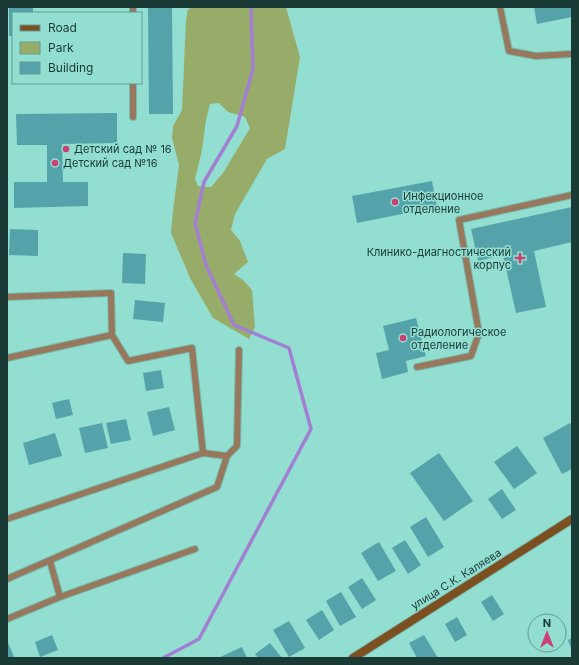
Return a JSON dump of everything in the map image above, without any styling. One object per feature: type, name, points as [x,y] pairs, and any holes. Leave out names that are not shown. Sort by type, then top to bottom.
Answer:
[{"type":"street","name":"улица С.К. Каляева","points":[[353,658],[572,519]]},
{"type":"lane","points":[[500,7],[509,52],[536,56],[572,54]]},
{"type":"lane","points":[[133,84],[133,117]]},
{"type":"lane","points":[[417,367],[471,356],[479,333],[459,220],[572,195]]},
{"type":"lane","points":[[7,296],[111,293],[112,335],[128,361],[192,348],[203,453]]},
{"type":"lane","points":[[7,358],[112,335]]},
{"type":"lane","points":[[7,579],[217,487],[227,456],[237,446],[239,350]]},
{"type":"lane","points":[[7,519],[203,453],[227,456]]},
{"type":"lane","points":[[7,619],[60,597],[195,550]]},
{"type":"lane","points":[[50,561],[60,597]]},
{"type":"green space","points":[[194,7],[286,7],[300,57],[285,149],[267,159],[235,214],[231,230],[240,241],[248,262],[234,274],[243,280],[252,290],[255,327],[249,339],[213,318],[191,280],[171,233],[179,165],[172,138],[173,126],[182,110],[186,20],[188,9]],"holes":[[[219,103],[228,112],[245,117],[250,128],[223,173],[211,187],[198,186],[195,179],[210,104]]]},
{"type":"building","points":[[9,7],[33,7],[33,12],[12,12],[12,36],[9,36]]},
{"type":"building","points":[[148,7],[172,7],[173,114],[149,114]]},
{"type":"building","points":[[534,7],[572,7],[572,17],[537,24]]},
{"type":"building","name":"Детский сад №16","points":[[117,113],[117,143],[62,144],[63,182],[88,182],[88,206],[14,208],[14,182],[47,182],[47,145],[17,145],[16,114]]},
{"type":"building","name":"Инфекционное отделение","points":[[432,181],[437,207],[357,223],[352,196]]},
{"type":"building","name":"Клинико-диагностический корпус","points":[[572,207],[572,242],[534,251],[546,307],[516,313],[503,255],[478,261],[471,229]]},
{"type":"building","points":[[10,229],[38,230],[38,256],[9,255]]},
{"type":"building","points":[[123,253],[146,254],[145,284],[122,283]]},
{"type":"building","points":[[135,300],[165,303],[163,322],[133,319]]},
{"type":"building","name":"Радиологическое отделение","points":[[416,318],[426,356],[406,361],[408,372],[382,379],[376,353],[389,350],[383,326]]},
{"type":"building","points":[[161,370],[164,388],[146,391],[143,373]]},
{"type":"building","points":[[69,399],[73,415],[56,419],[52,403]]},
{"type":"building","points":[[169,407],[175,430],[153,436],[147,412]]},
{"type":"building","points":[[126,419],[131,440],[111,444],[106,423]]},
{"type":"building","points":[[102,423],[108,448],[85,453],[79,428]]},
{"type":"building","points":[[570,423],[572,427],[572,469],[562,474],[543,438]]},
{"type":"building","points":[[55,433],[62,456],[29,465],[23,443]]},
{"type":"building","points":[[517,446],[537,473],[514,489],[494,462]]},
{"type":"building","points":[[439,453],[473,501],[444,521],[410,473]]},
{"type":"building","points":[[502,489],[516,510],[502,519],[488,499]]},
{"type":"building","points":[[426,517],[444,547],[428,557],[410,527]]},
{"type":"building","points":[[405,540],[421,565],[408,574],[392,548]]},
{"type":"building","points":[[379,542],[396,571],[378,581],[361,553]]},
{"type":"building","points":[[362,578],[376,600],[362,609],[348,587]]},
{"type":"building","points":[[341,592],[356,617],[340,626],[326,601]]},
{"type":"building","points":[[492,595],[504,614],[493,621],[481,602]]},
{"type":"building","points":[[322,610],[334,630],[319,640],[306,620]]},
{"type":"building","points":[[457,617],[467,635],[455,642],[445,624]]},
{"type":"building","points":[[289,621],[305,648],[289,657],[273,630]]},
{"type":"building","points":[[52,635],[58,650],[40,657],[35,642]]},
{"type":"building","points":[[424,635],[438,658],[417,658],[409,643]]},
{"type":"building","points":[[572,638],[572,651],[568,640]]},
{"type":"building","points":[[7,640],[14,657],[12,658],[7,658]]},
{"type":"building","points":[[270,643],[282,658],[258,658],[255,654]]},
{"type":"building","points":[[242,647],[247,658],[218,658]]},
{"type":"waterway","points":[[163,658],[199,639],[311,429],[289,348],[234,325],[206,265],[195,223],[204,182],[237,126],[253,69],[251,7]]},
{"type":"place","name":"Детский сад № 16","points":[[66,149]]},
{"type":"place","name":"Детский сад №16","points":[[55,163]]},
{"type":"place","name":"Инфекционное отделение","points":[[395,202]]},
{"type":"place","name":"Клинико-диагностический корпус","points":[[520,258]]},
{"type":"place","name":"Радиологическое отделение","points":[[403,338]]}]
